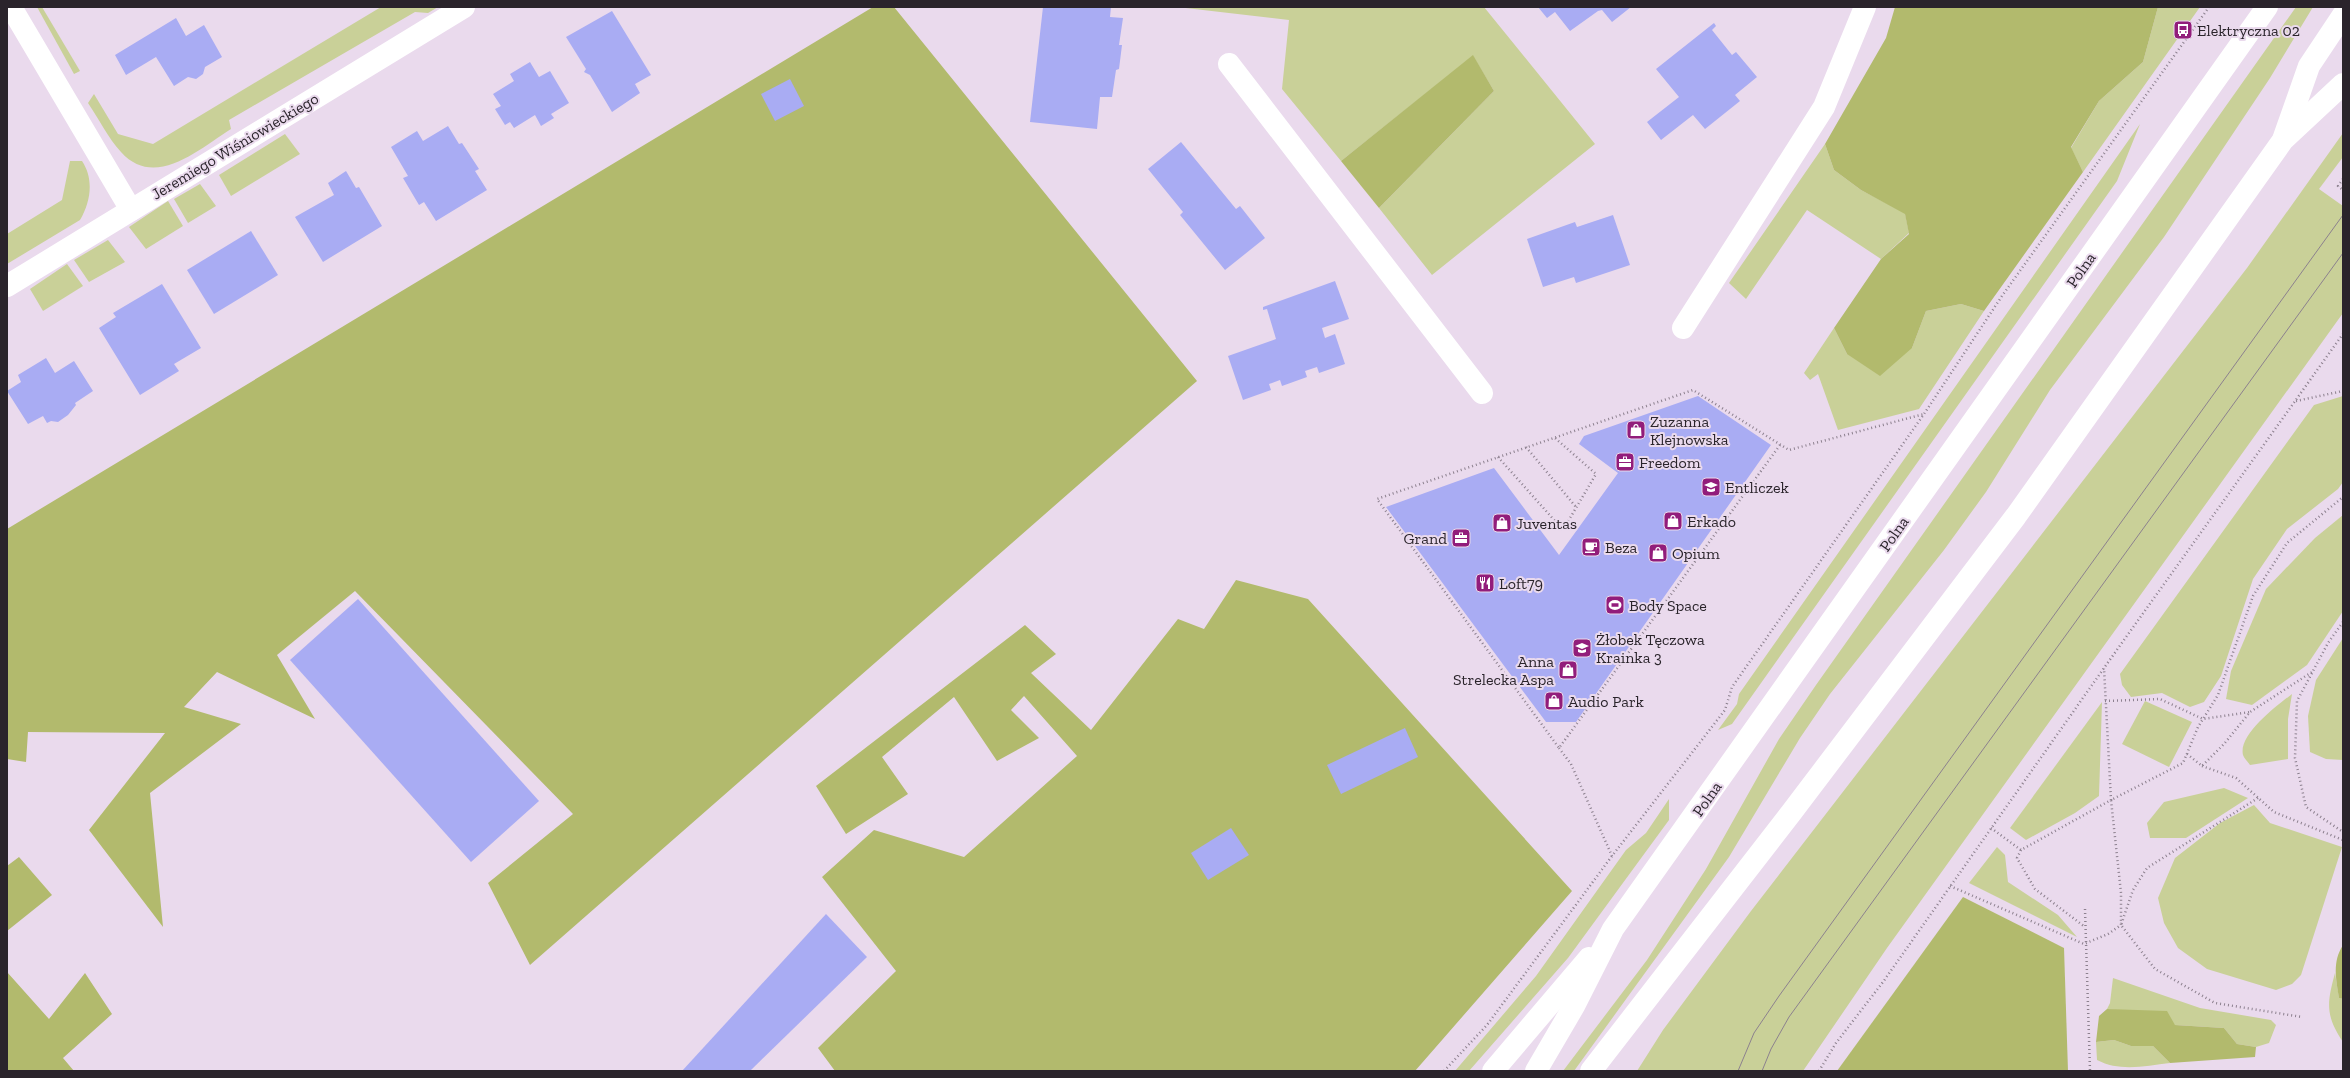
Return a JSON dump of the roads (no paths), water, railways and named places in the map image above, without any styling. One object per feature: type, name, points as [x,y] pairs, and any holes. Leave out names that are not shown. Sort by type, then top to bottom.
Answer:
[{"type":"street","points":[[11,7],[131,210]]},
{"type":"street","name":"Jeremiego Wiśniowieckiego","points":[[7,286],[464,7]]},
{"type":"street","points":[[1683,328],[1824,107],[1865,7]]},
{"type":"street","name":"Polna","points":[[1536,1071],[1574,1006],[1613,929],[1658,869],[2267,7]]},
{"type":"street","points":[[2283,140],[2309,66],[2343,15]]},
{"type":"street","points":[[1229,64],[1482,393]]},
{"type":"street","points":[[1593,1069],[1791,813],[2016,516],[2283,140],[2343,84]]},
{"type":"street","points":[[1493,1071],[1613,929]]},
{"type":"tram line","points":[[1738,1071],[1754,1033],[1779,996],[2343,215]]},
{"type":"tram line","points":[[1762,1071],[1771,1049],[1789,1017],[2343,253]]},
{"type":"place","name":"Elektryczna 02","points":[[2183,30]]},
{"type":"place","name":"Zuzanna Klejnowska","points":[[1636,430]]},
{"type":"place","name":"Freedom","points":[[1625,462]]},
{"type":"place","name":"Entliczek","points":[[1711,487]]},
{"type":"place","name":"Erkado","points":[[1673,521]]},
{"type":"place","name":"Juventas","points":[[1502,523]]},
{"type":"place","name":"Grand","points":[[1461,538]]},
{"type":"place","name":"Beza","points":[[1591,547]]},
{"type":"place","name":"Opium","points":[[1658,553]]},
{"type":"place","name":"Loft79","points":[[1485,583]]},
{"type":"place","name":"Body Space","points":[[1615,605]]},
{"type":"place","name":"Żłobek Tęczowa Krainka 3","points":[[1582,648]]},
{"type":"place","name":"Anna Strelecka Aspa","points":[[1568,670]]},
{"type":"place","name":"Audio Park","points":[[1554,701]]}]
